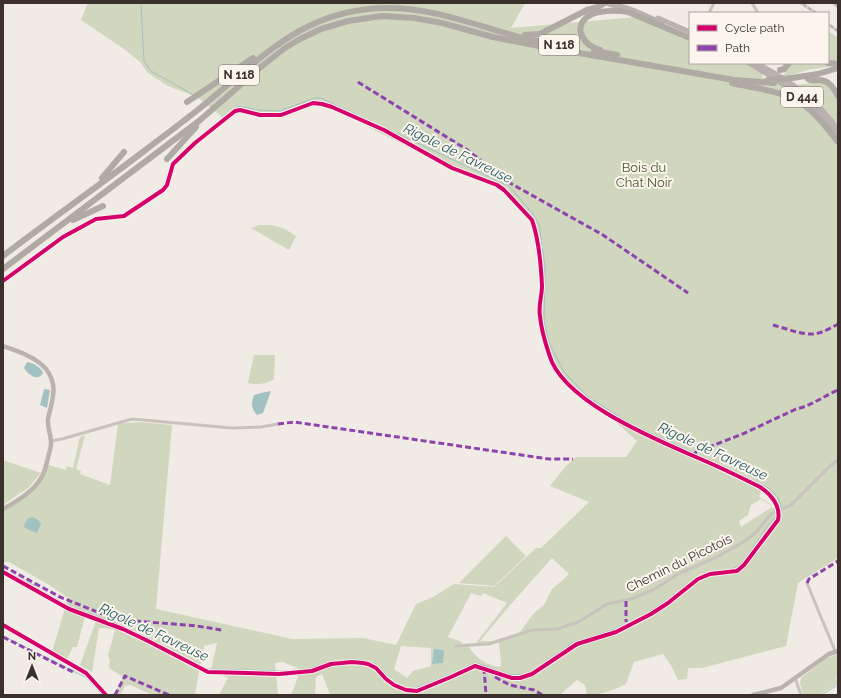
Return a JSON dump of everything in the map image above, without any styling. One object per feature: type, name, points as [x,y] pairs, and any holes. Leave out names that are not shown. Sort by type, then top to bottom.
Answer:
[{"type":"highway","points":[[514,36],[518,34],[528,36],[540,34],[587,10],[606,3]]},
{"type":"highway","name":"N 118","points":[[3,256],[193,114],[269,50],[313,23],[357,10],[383,8],[413,9],[458,19],[514,36],[735,76],[771,81]]},
{"type":"highway","points":[[604,53],[602,50],[596,49],[586,43],[581,32],[583,22],[588,16],[602,12],[618,10],[628,12],[689,37]]},
{"type":"highway","name":"N 118","points":[[3,268],[199,121],[262,66],[295,42],[332,25],[372,16],[414,18],[442,23],[494,37],[539,46],[750,82],[808,79],[838,72]]},
{"type":"highway","points":[[187,102],[262,52],[269,50]]},
{"type":"highway","points":[[780,70],[789,64]]},
{"type":"highway","name":"N 118","points":[[794,80],[838,68]]},
{"type":"highway","points":[[710,75],[716,79],[761,89],[794,99],[812,112],[838,142]]},
{"type":"highway","points":[[808,79],[811,81],[824,81],[828,83],[832,86],[838,96]]},
{"type":"highway","points":[[167,158],[195,128],[199,121]]},
{"type":"highway","points":[[98,185],[124,152]]},
{"type":"highway","points":[[62,225],[103,206]]},
{"type":"main road","points":[[606,3],[610,5],[616,4],[634,10],[689,37]]},
{"type":"main road","points":[[620,3],[634,7],[689,32]]},
{"type":"main road","name":"D 444","points":[[756,65],[784,78],[816,103],[838,130]]},
{"type":"main road","name":"D 444","points":[[756,65],[805,99],[821,115],[838,138]]},
{"type":"main road","points":[[767,69],[780,70]]},
{"type":"main road","points":[[832,121],[838,124]]},
{"type":"street","points":[[710,12],[714,3]]},
{"type":"street","points":[[752,3],[757,12]]},
{"type":"street","points":[[835,3],[838,6]]},
{"type":"street","points":[[780,70],[784,78]]},
{"type":"street","points":[[3,346],[46,368],[53,381],[54,390],[48,421],[51,441],[44,471],[40,481],[28,492],[3,509]]},
{"type":"street","points":[[51,441],[132,419],[232,428],[261,427],[278,424]]},
{"type":"street","name":"Chemin du Picotois","points":[[456,646],[489,644],[532,630],[558,629],[580,621],[607,604],[631,599],[656,589],[691,567],[716,557],[739,545],[756,532],[771,514],[791,505],[831,465],[838,460]]},
{"type":"street","points":[[753,695],[781,688],[837,650],[807,583]]},
{"type":"street","points":[[3,625],[86,673],[106,695]]},
{"type":"street","points":[[796,678],[801,695]]},
{"type":"green space","name":"Bois du Chat Noir","points":[[88,3],[525,3],[511,28],[636,17],[689,40],[689,64],[746,64],[763,71],[762,77],[784,86],[823,82],[833,89],[838,88],[838,558],[798,583],[786,646],[702,668],[688,668],[687,679],[678,680],[672,667],[663,654],[634,662],[626,684],[607,692],[587,695],[585,685],[577,680],[562,693],[562,695],[330,695],[322,674],[316,677],[315,695],[291,695],[298,677],[297,668],[283,662],[275,663],[278,695],[219,695],[228,678],[220,674],[210,674],[217,643],[204,646],[195,693],[199,695],[153,695],[130,685],[125,686],[120,695],[114,695],[123,677],[109,668],[110,660],[108,655],[115,630],[99,628],[92,672],[80,665],[96,621],[85,616],[77,647],[73,647],[67,659],[52,652],[68,598],[51,586],[9,562],[3,562],[3,510],[25,497],[37,487],[42,481],[48,465],[66,470],[67,466],[73,468],[80,437],[85,435],[76,469],[81,471],[80,474],[110,485],[118,424],[138,422],[172,425],[156,609],[292,639],[363,638],[396,645],[416,604],[433,597],[454,584],[494,587],[536,548],[541,548],[589,502],[550,486],[566,466],[576,457],[626,457],[637,441],[602,410],[572,389],[560,375],[549,357],[540,317],[543,305],[543,246],[537,228],[507,188],[470,174],[416,149],[414,150],[329,107],[309,107],[292,115],[279,118],[238,112],[227,121],[197,97],[168,86],[148,73],[140,62],[124,49],[81,20]],"holes":[[[763,486],[773,495],[776,509],[772,507],[741,527],[739,521],[748,515],[751,505],[761,499],[772,506],[759,497]],[[552,558],[569,574],[552,589],[544,605],[533,614],[520,632],[494,641],[480,641]],[[471,593],[481,596],[483,593],[507,603],[476,643],[462,644],[462,642],[448,637]],[[499,642],[500,667],[486,663],[469,647]],[[401,646],[431,648],[431,666],[413,671],[407,678],[394,669]]]},
{"type":"green space","points":[[829,32],[838,38],[838,62],[829,60]]},
{"type":"green space","points":[[791,64],[824,64],[833,66],[807,70],[784,76],[785,72]]},
{"type":"green space","points":[[259,225],[278,227],[287,230],[296,236],[289,250],[251,228]]},
{"type":"green space","points":[[254,355],[275,355],[274,379],[262,384],[248,383]]},
{"type":"green space","points":[[3,460],[41,473],[28,488],[3,505]]},
{"type":"green space","points":[[506,536],[526,556],[494,586],[459,583]]},
{"type":"green space","points":[[838,654],[838,676],[836,677],[838,684],[818,695],[803,695],[800,683],[801,678],[825,659]]},
{"type":"water","points":[[27,362],[39,367],[43,373],[41,376],[36,377],[28,373],[24,368]]},
{"type":"water","points":[[44,389],[50,390],[47,408],[40,405]]},
{"type":"water","points":[[271,391],[263,413],[257,415],[252,405],[254,395]]},
{"type":"water","points":[[33,517],[41,524],[37,533],[25,528],[24,525],[28,518]]},
{"type":"water","points":[[434,649],[444,650],[443,663],[432,664]]},
{"type":"waterway","name":"Rigole de Favreuse","points":[[141,3],[144,61],[151,71],[192,94]]},
{"type":"waterway","name":"Rigole de Favreuse","points":[[237,106],[259,110],[280,111],[315,98],[321,98],[509,186],[533,214],[539,224],[545,267],[544,321],[549,343],[564,372],[588,397],[631,424],[765,486],[776,495],[781,508]]},
{"type":"waterway","name":"Rigole de Favreuse","points":[[37,588],[70,607],[108,620],[146,637],[206,669],[283,671],[308,669],[326,663],[354,659],[376,664],[393,682],[404,687],[414,689],[474,663],[509,674],[516,675],[531,672],[572,643],[615,629],[644,615],[670,598],[697,577],[709,572],[732,569],[736,567],[744,561],[767,527],[780,511]]},
{"type":"waterway","name":"Rigole de Favreuse","points":[[3,570],[35,586]]},
{"type":"waterway","points":[[3,636],[87,678],[102,695]]},
{"type":"waterway","points":[[821,695],[838,685]]},
{"type":"railway","points":[[801,3],[814,12]]},
{"type":"railway","points":[[829,25],[838,31]]},
{"type":"marked path","points":[[358,82],[466,149],[510,183],[603,235],[688,293]]},
{"type":"marked path","points":[[773,325],[798,332],[814,334],[838,324]]},
{"type":"marked path","points":[[693,456],[696,452],[745,433],[796,409],[802,408],[838,390]]},
{"type":"marked path","points":[[278,424],[294,422],[549,459],[573,459]]},
{"type":"marked path","points":[[807,583],[809,579],[838,561]]},
{"type":"marked path","points":[[3,566],[60,597],[110,617],[221,630]]},
{"type":"marked path","points":[[626,601],[626,622]]},
{"type":"marked path","points":[[3,637],[73,672]]},
{"type":"marked path","points":[[484,668],[486,695]]},
{"type":"marked path","points":[[115,695],[125,676],[169,695]]},
{"type":"marked path","points":[[495,677],[510,685],[534,690],[541,694],[540,695]]},
{"type":"cycle path","points":[[3,281],[63,237],[96,219],[124,216],[163,190],[167,185],[173,164],[195,143],[235,111],[240,110],[260,115],[281,115],[313,103],[332,107],[384,130],[452,168],[497,185],[504,190],[532,220],[538,244],[541,269],[542,286],[539,308],[541,325],[549,354],[558,372],[573,389],[616,419],[640,432],[760,487],[768,493],[777,505],[779,515],[778,520],[744,565],[737,571],[710,574],[698,579],[668,603],[651,614],[616,632],[577,644],[532,674],[520,678],[512,678],[475,666],[417,691],[406,690],[394,685],[376,668],[363,663],[352,662],[331,664],[312,671],[279,674],[208,672],[123,629],[69,609],[3,572]]},
{"type":"cycle path","points":[[3,625],[86,673],[106,695]]}]
